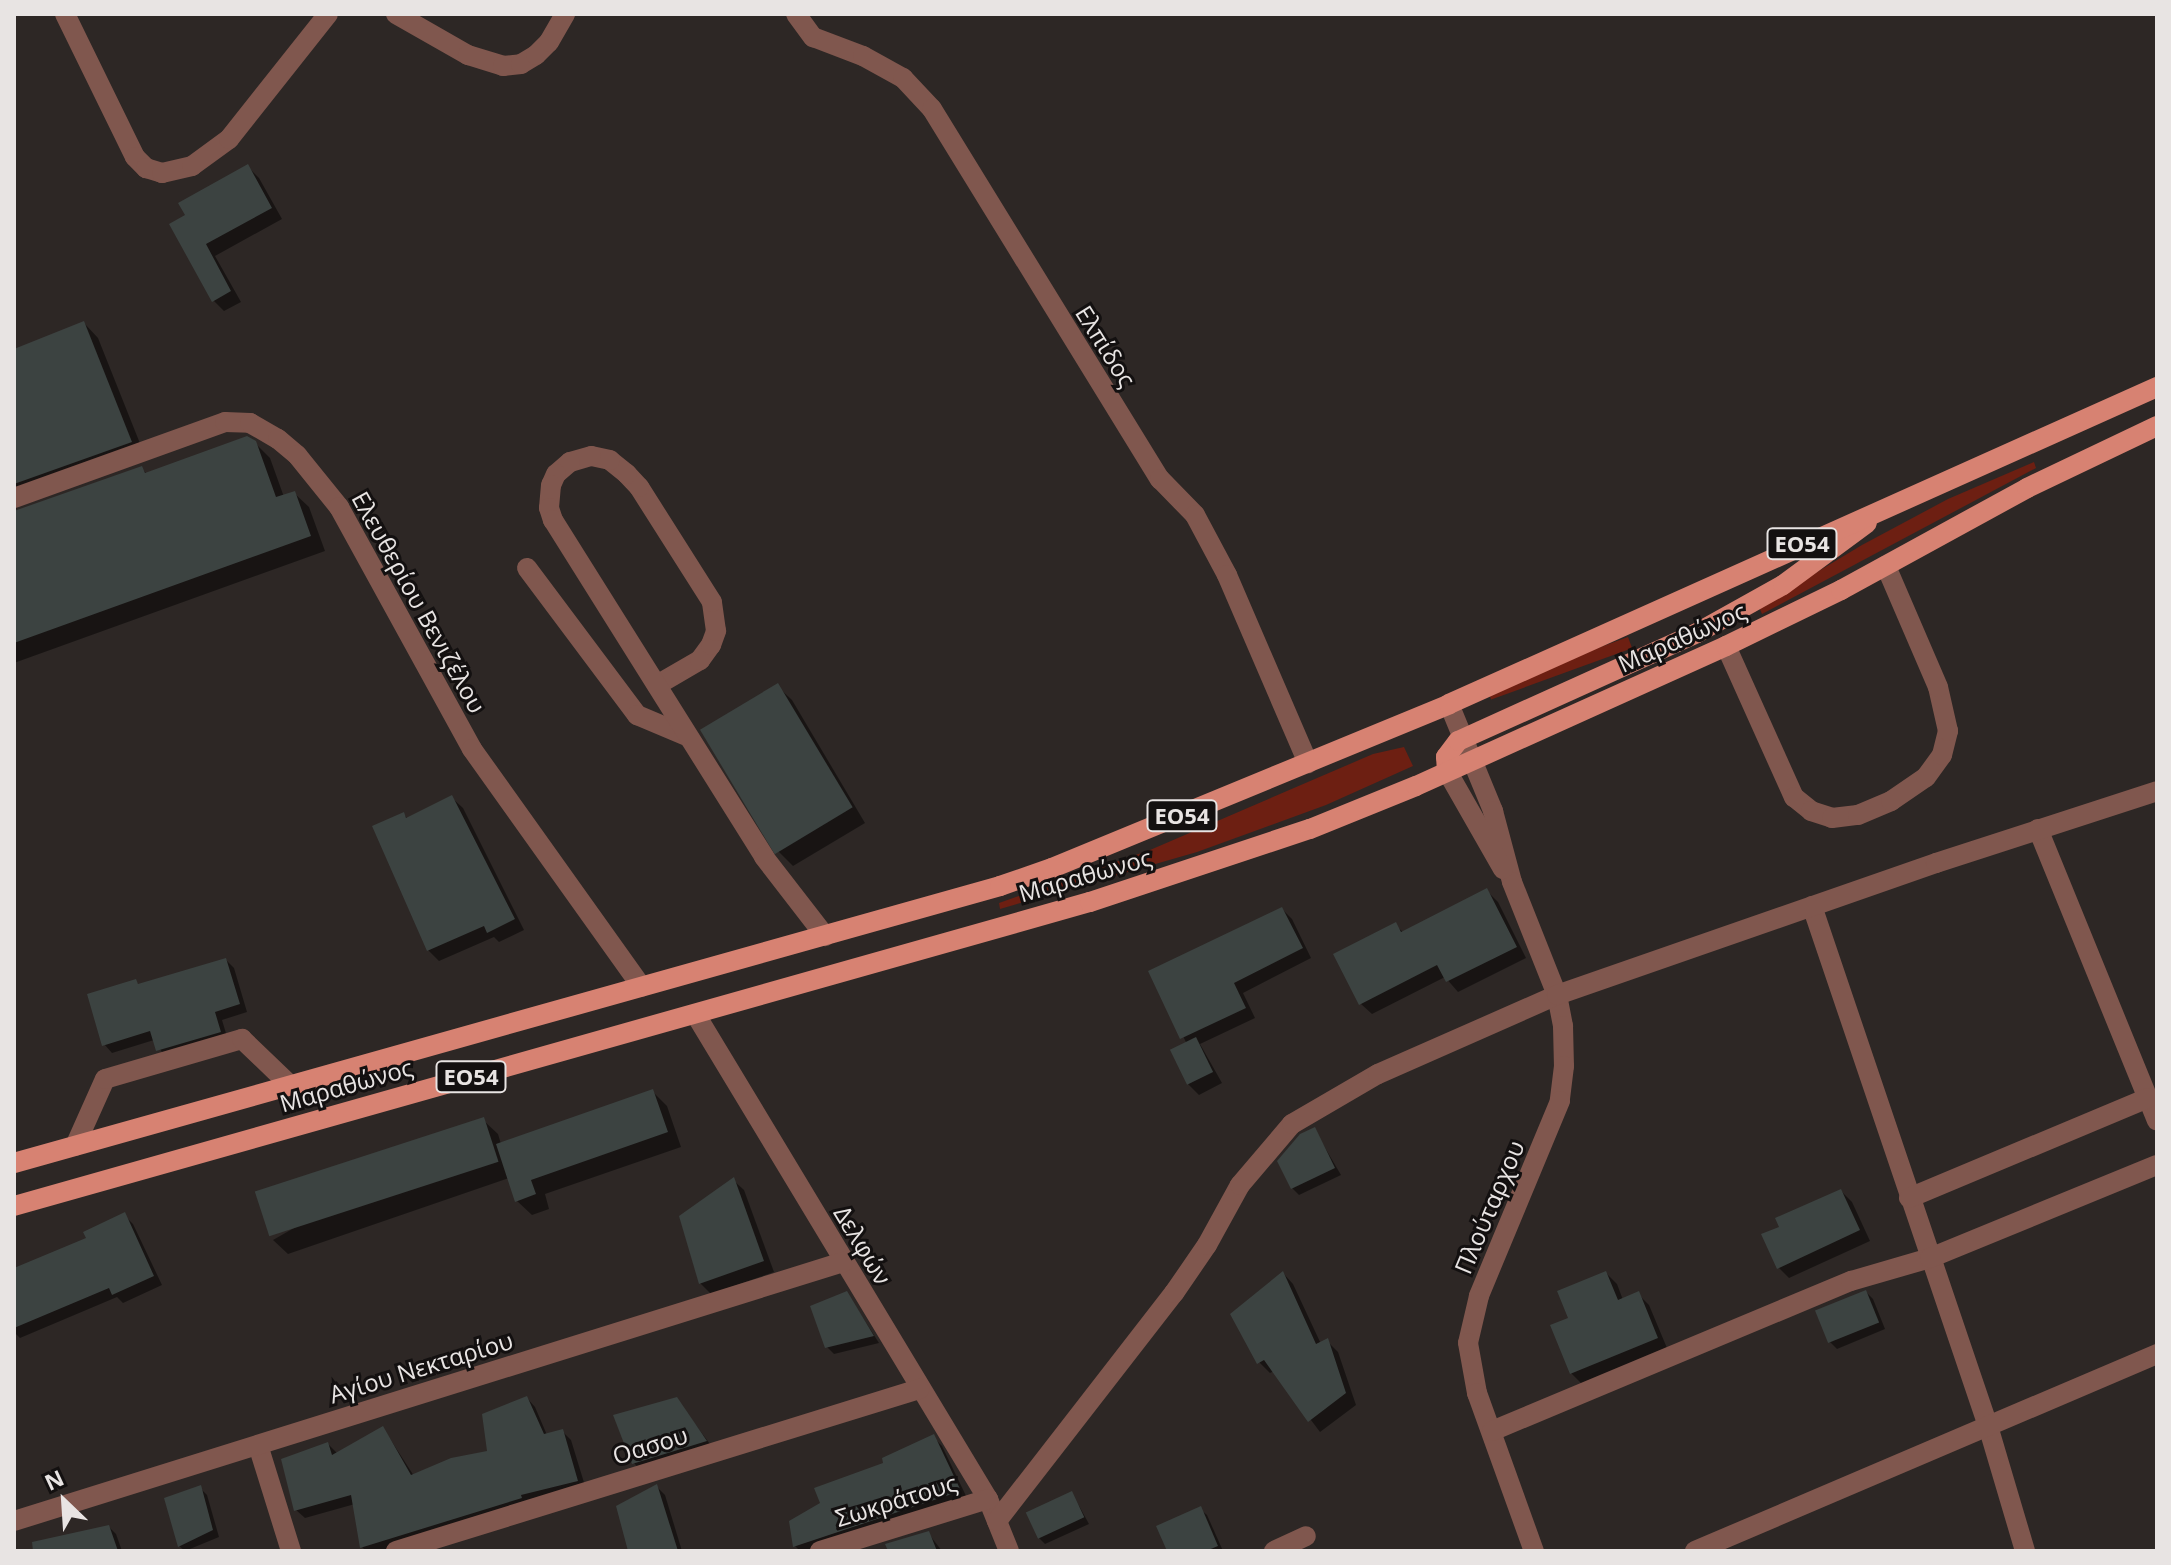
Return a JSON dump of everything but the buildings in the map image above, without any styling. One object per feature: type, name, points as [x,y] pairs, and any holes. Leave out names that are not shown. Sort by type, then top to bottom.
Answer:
[{"type":"main road","name":"Μαραθώνος","points":[[14,1163],[825,936],[1052,868],[1449,704],[2157,387]]},
{"type":"main road","name":"Μαραθώνος","points":[[14,1206],[696,1015],[1217,862],[1323,824],[1726,646],[1886,566],[2027,488],[2157,426]]},
{"type":"main road","points":[[1447,771],[1448,753],[1463,738],[1697,633],[1828,554],[1885,507]]},
{"type":"street","points":[[65,14],[135,157],[146,168],[171,172],[192,166],[229,139],[328,14]]},
{"type":"street","points":[[396,14],[468,55],[503,66],[521,64],[536,55],[549,42],[565,14]]},
{"type":"street","name":"Ελπίδος","points":[[796,14],[813,37],[852,51],[903,78],[932,109],[1160,479],[1195,515],[1227,575],[1308,763]]},
{"type":"street","name":"Ελευθερίου Βενιζέλου","points":[[14,498],[225,422],[250,423],[278,439],[297,455],[339,507],[472,749],[642,987]]},
{"type":"street","points":[[657,685],[700,660],[711,645],[716,631],[712,602],[639,487],[627,474],[610,460],[591,456],[570,462],[556,474],[551,485],[549,508],[553,520],[764,857],[825,936]]},
{"type":"street","points":[[1726,646],[1794,797],[1811,811],[1832,818],[1858,815],[1891,801],[1926,777],[1942,755],[1948,731],[1938,687],[1886,566]]},
{"type":"street","points":[[527,568],[637,715],[687,736]]},
{"type":"street","name":"Πλούταρχου","points":[[1449,704],[1496,820],[1512,882],[1557,995],[1565,1048],[1560,1101],[1479,1296],[1470,1328],[1472,1373],[1534,1551]]},
{"type":"street","name":"Πλούταρχου","points":[[1447,771],[1474,823],[1512,882]]},
{"type":"street","points":[[997,1521],[1174,1293],[1207,1245],[1240,1185],[1292,1124],[1378,1074],[1557,995],[2157,791]]},
{"type":"street","points":[[2038,829],[2157,1121]]},
{"type":"street","points":[[1812,906],[1988,1426],[2025,1551]]},
{"type":"street","name":"Δελφών","points":[[696,1015],[988,1499],[1009,1551]]},
{"type":"street","points":[[75,1146],[105,1079],[242,1039],[290,1085]]},
{"type":"street","points":[[1909,1198],[2148,1098]]},
{"type":"street","points":[[1492,1431],[1851,1281],[1930,1258],[2157,1165]]},
{"type":"street","name":"Αγίου Νεκταρίου","points":[[14,1521],[843,1262]]},
{"type":"street","points":[[1695,1551],[2157,1354]]},
{"type":"street","name":"Οασου","points":[[396,1551],[919,1389]]},
{"type":"street","points":[[258,1445],[291,1551]]},
{"type":"street","name":"Σωκράτους","points":[[820,1551],[988,1499]]},
{"type":"street","points":[[1274,1551],[1306,1536]]},
{"type":"shaded area","points":[[2034,462],[2036,468],[1762,614],[1759,607],[1862,545],[1948,499]]},
{"type":"shaded area","points":[[1628,637],[1632,648],[1491,700],[1487,688]]},
{"type":"shaded area","points":[[1404,747],[1413,766],[1326,805],[1197,852],[1000,909],[999,903],[1150,850],[1373,754]]}]
